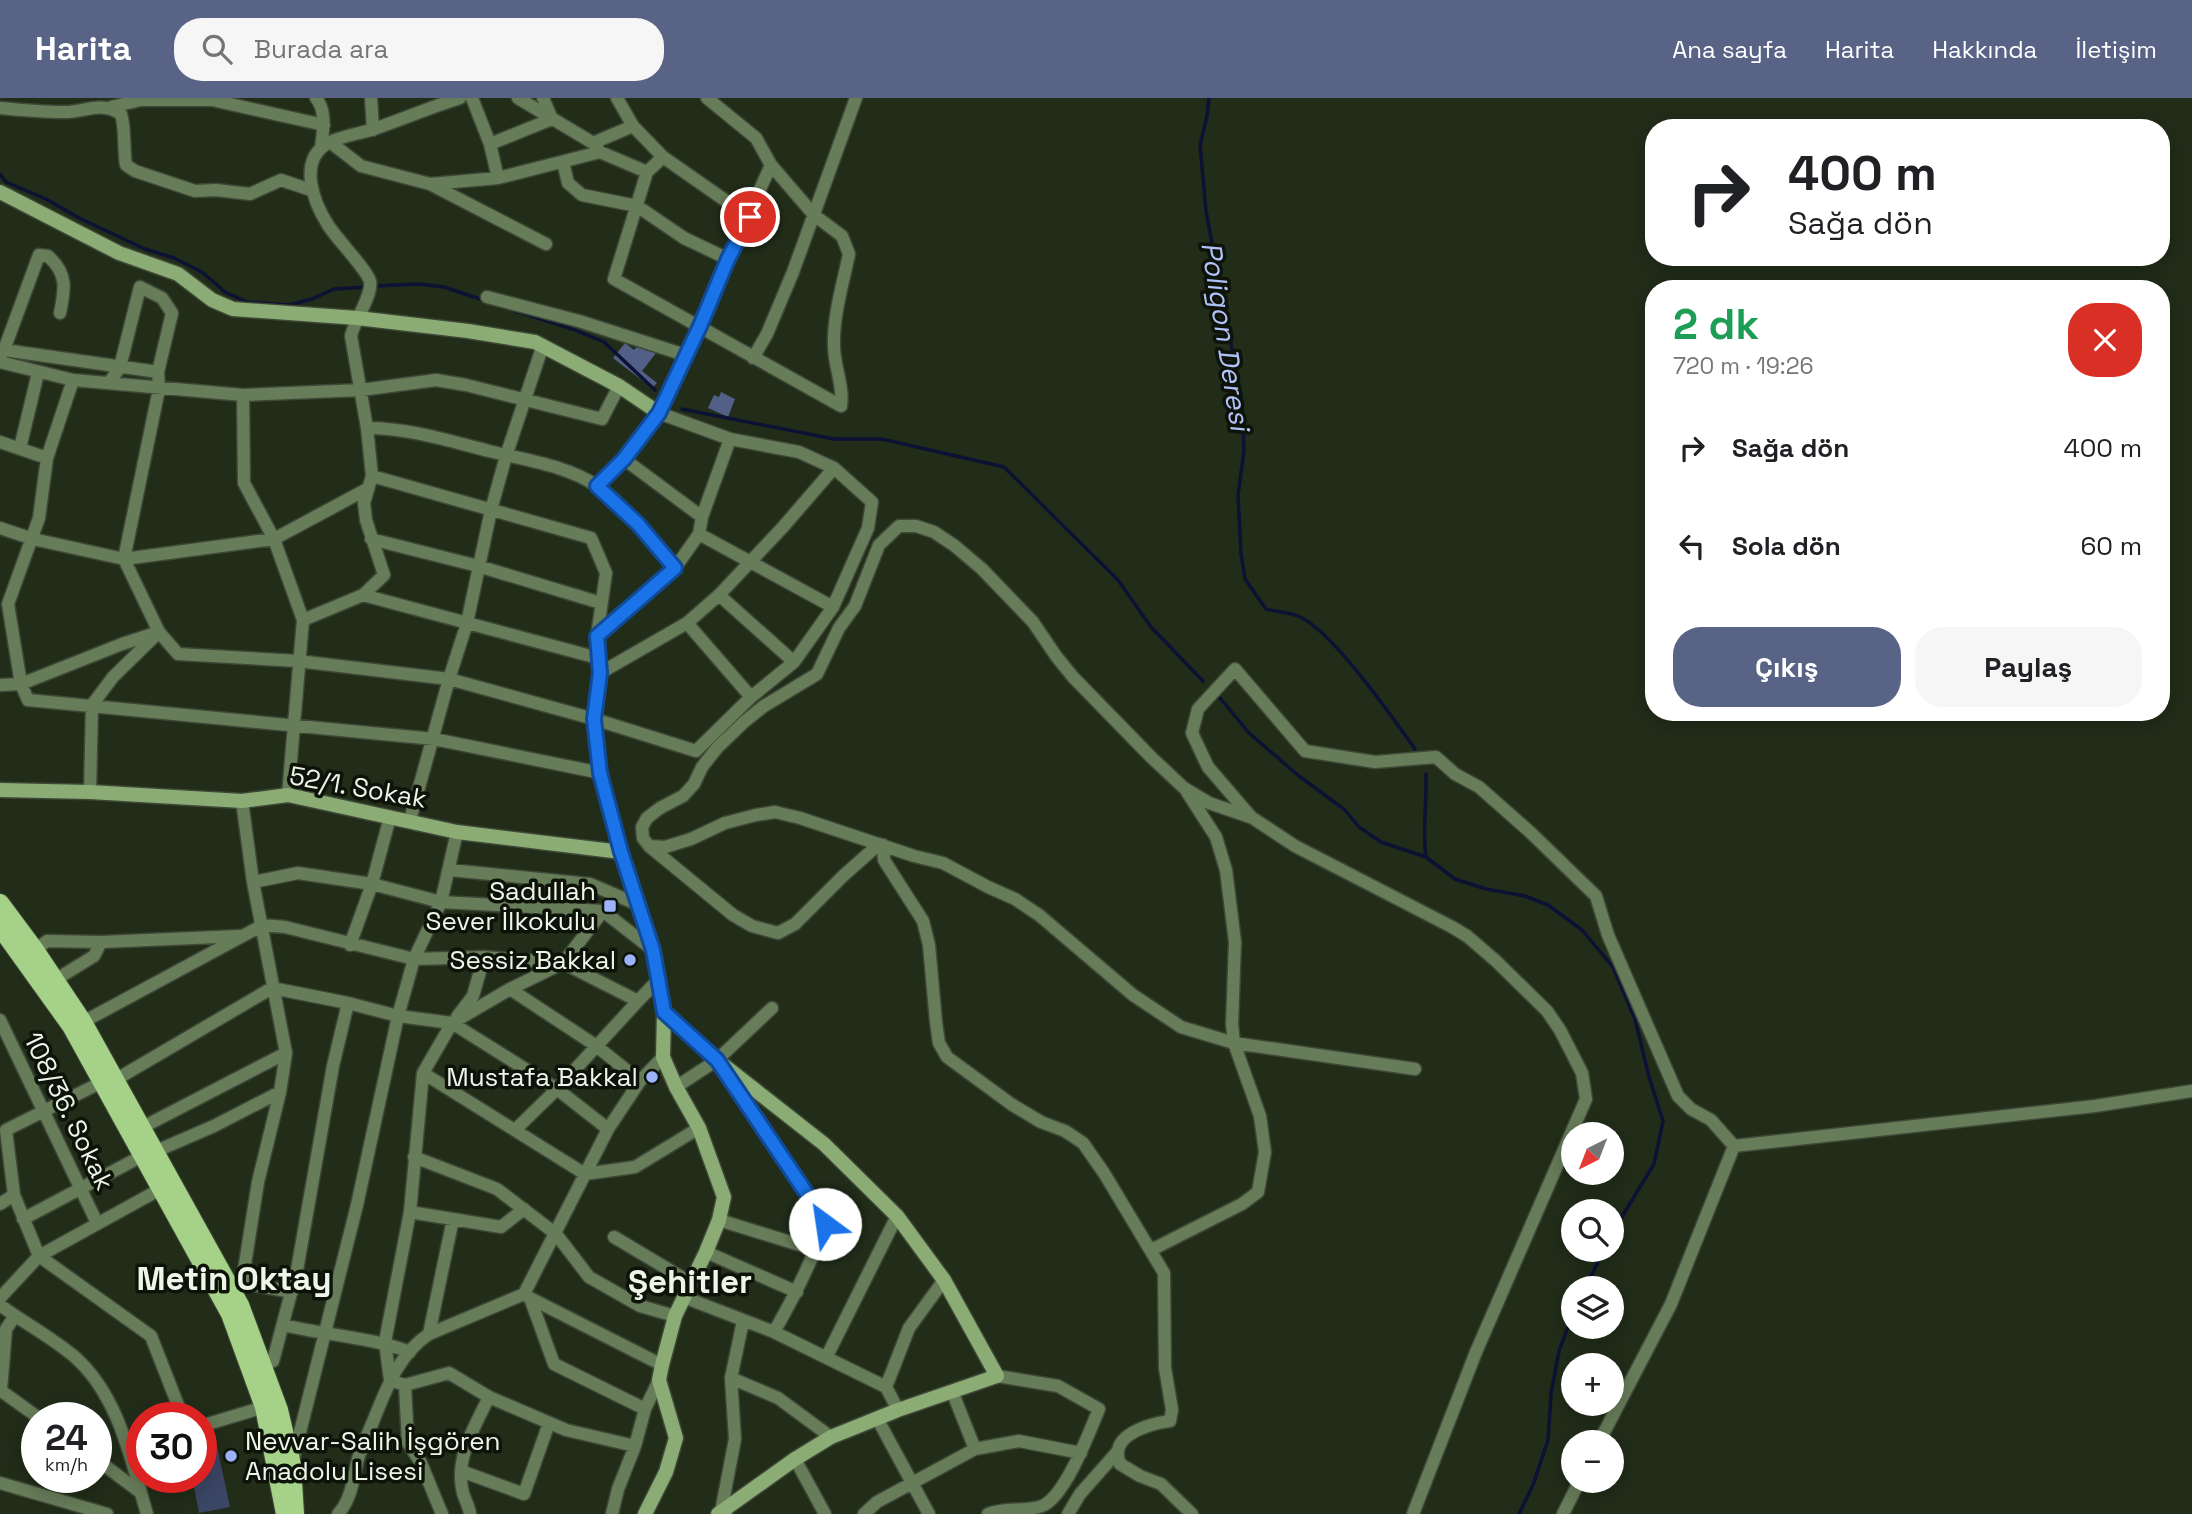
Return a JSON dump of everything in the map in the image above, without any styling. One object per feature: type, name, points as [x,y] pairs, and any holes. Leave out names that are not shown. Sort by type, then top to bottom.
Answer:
[{"type":"main road","points":[[0,903],[83,1022],[109,1081],[230,1314],[264,1407],[285,1514]]},
{"type":"main road","points":[[0,927],[141,1128],[148,1154]]},
{"type":"main road","points":[[165,1186],[240,1305],[279,1410],[292,1465],[295,1514]]},
{"type":"street","points":[[303,620],[363,595],[384,575],[371,539],[365,503],[369,483],[367,428],[351,337],[370,285],[327,224],[311,190],[311,170],[326,145],[320,103],[316,98]]},
{"type":"street","points":[[371,98],[373,130]]},
{"type":"street","points":[[326,145],[373,130],[434,102],[460,98]]},
{"type":"street","points":[[472,98],[490,144],[498,178]]},
{"type":"street","points":[[518,98],[597,147],[647,172]]},
{"type":"street","points":[[543,98],[552,119]]},
{"type":"street","points":[[617,98],[633,126],[663,157],[750,217]]},
{"type":"street","points":[[663,157],[647,172],[614,279],[841,406],[842,396],[834,357],[834,334],[849,254],[842,236],[814,215],[771,165],[756,138],[708,98]]},
{"type":"street","points":[[753,358],[767,334],[856,98]]},
{"type":"street","points":[[0,108],[66,113],[141,100],[212,100],[324,125]]},
{"type":"street","points":[[111,107],[121,114],[125,127],[126,165],[135,171],[195,191],[216,190],[250,194],[281,180],[311,190]]},
{"type":"street","points":[[490,144],[552,119]]},
{"type":"street","points":[[430,184],[498,178],[563,162],[597,147],[633,126]]},
{"type":"street","points":[[326,145],[361,166],[430,184],[546,244]]},
{"type":"street","points":[[563,162],[568,183],[582,195],[636,206],[684,238],[728,259]]},
{"type":"street","points":[[597,486],[624,459],[659,413],[728,259],[750,217],[771,165]]},
{"type":"street","points":[[0,192],[119,253],[178,274],[212,300],[233,309],[357,318],[468,331],[543,345],[619,386],[659,413],[730,439],[799,452],[834,468],[872,502],[868,528],[833,607],[794,662],[751,697],[696,751],[594,719],[449,679],[298,661],[178,654],[159,632],[124,559],[159,388],[158,373],[172,313],[162,298],[140,287],[120,367],[109,383]]},
{"type":"street","points":[[1,357],[39,256],[48,256],[62,272],[64,295],[61,313]]},
{"type":"street","points":[[486,297],[590,324],[685,355]]},
{"type":"street","points":[[410,820],[467,623],[491,510],[506,456],[543,345]]},
{"type":"street","points":[[1,357],[120,367],[158,373]]},
{"type":"street","points":[[1,357],[38,373],[73,380],[243,395],[361,390],[436,380],[602,419],[619,386]]},
{"type":"street","points":[[20,448],[38,373]]},
{"type":"street","points":[[73,380],[47,458],[39,518],[33,539],[4,605],[21,684],[28,700],[433,738],[600,773]]},
{"type":"street","points":[[243,395],[244,483],[274,539],[303,620],[288,795]]},
{"type":"street","points":[[367,428],[406,431],[539,463],[597,486],[638,524],[675,568]]},
{"type":"street","points":[[597,636],[675,568],[699,534],[702,517],[730,439]]},
{"type":"street","points":[[0,442],[47,458]]},
{"type":"street","points":[[624,459],[702,517]]},
{"type":"street","points":[[600,673],[687,623],[719,595],[834,468]]},
{"type":"street","points":[[0,528],[33,539],[124,559],[274,539],[369,483],[491,510],[591,538],[606,573],[597,636],[600,673],[594,719],[600,773],[621,852],[653,950],[664,1012],[663,1057],[699,1128],[724,1197],[719,1220],[693,1284],[676,1316],[659,1381],[645,1409],[612,1514]]},
{"type":"street","points":[[881,845],[843,876],[795,924],[778,933],[752,926],[733,915],[649,845],[643,838],[642,827],[647,818],[660,808],[683,796],[694,784],[702,766],[744,722],[764,706],[817,674],[839,628],[855,606],[879,545],[899,526],[916,526],[934,532],[982,569],[1033,622],[1073,677],[1184,788],[1209,803],[1251,817],[1295,846],[1467,936],[1546,1011],[1560,1030],[1582,1073],[1586,1099],[1476,1352],[1413,1514]]},
{"type":"street","points":[[699,534],[833,607]]},
{"type":"street","points":[[371,539],[478,566],[601,603]]},
{"type":"street","points":[[363,595],[598,658]]},
{"type":"street","points":[[719,595],[794,662]]},
{"type":"street","points":[[687,623],[751,697]]},
{"type":"street","points":[[0,685],[21,684],[159,632]]},
{"type":"street","points":[[90,792],[92,705],[113,677],[159,632]]},
{"type":"street","points":[[1251,817],[1209,766],[1192,733],[1198,709],[1235,669],[1305,751],[1375,762],[1436,757],[1455,774],[1479,787],[1596,896],[1608,934],[1678,1096],[1686,1105],[1711,1120],[1734,1146]]},
{"type":"street","points":[[1151,1250],[1242,1204],[1258,1192],[1265,1152],[1260,1116],[1234,1043],[1232,1024],[1235,942],[1226,870],[1216,837],[1184,788]]},
{"type":"street","points":[[1209,803],[1226,788]]},
{"type":"street","name":"52/1. Sokak","points":[[0,790],[242,801],[288,795],[457,832],[621,852]]},
{"type":"street","points":[[242,801],[253,882],[286,1054],[280,1092],[258,1182],[242,1283],[292,1292]]},
{"type":"street","points":[[649,845],[665,847],[691,839],[725,823],[775,813],[800,818],[943,863],[1015,899],[1039,915],[1133,995],[1181,1027],[1234,1043],[1415,1069]]},
{"type":"street","points":[[350,945],[372,884],[390,817]]},
{"type":"street","points":[[292,1465],[357,1205],[398,1016],[414,959],[442,902],[457,832]]},
{"type":"street","points":[[881,845],[884,859],[923,920],[929,944],[939,1043],[947,1057],[1011,1104],[1083,1143],[1164,1273],[1165,1368],[1172,1410],[1170,1421],[1156,1423],[1123,1440],[1118,1451],[1080,1494],[1068,1514]]},
{"type":"street","points":[[450,870],[590,884],[639,905]]},
{"type":"street","points":[[253,882],[298,873],[372,884],[442,902],[603,911],[653,950]]},
{"type":"street","points":[[452,1023],[510,989],[563,963],[603,911]]},
{"type":"street","points":[[83,1022],[263,925],[285,927],[414,959],[484,957],[563,963],[638,1001]]},
{"type":"street","points":[[35,950],[47,941],[101,942],[240,936]]},
{"type":"street","points":[[55,980],[94,956],[101,942]]},
{"type":"street","points":[[390,1380],[385,1342],[410,1212],[423,1073],[452,1023],[473,996],[484,957]]},
{"type":"street","points":[[515,1130],[657,981]]},
{"type":"street","points":[[177,1402],[151,1336],[39,1256],[14,1195],[6,1130],[43,1110],[109,1081],[272,988],[398,1016],[452,1023],[557,1088],[608,1129]]},
{"type":"street","points":[[510,989],[595,1045],[640,1081]]},
{"type":"street","points":[[273,1361],[292,1292],[333,1066],[348,1003]]},
{"type":"street","points":[[676,1087],[717,1060],[772,1009]]},
{"type":"street","points":[[664,1012],[717,1060],[824,1144],[897,1216],[944,1280],[997,1376]]},
{"type":"street","name":"108/36. Sokak","points":[[0,1020],[97,1223]]},
{"type":"street","points":[[141,1128],[286,1054]]},
{"type":"street","points":[[338,1514],[347,1505],[359,1456],[401,1360],[416,1343],[429,1334],[527,1296],[608,1129],[640,1081],[663,1057]]},
{"type":"street","points":[[717,1060],[825,1224],[797,1292],[774,1332]]},
{"type":"street","points":[[423,1073],[585,1174],[635,1167],[699,1128]]},
{"type":"street","points":[[1734,1146],[2095,1107],[2192,1091]]},
{"type":"street","points":[[23,1219],[79,1187],[214,1126],[280,1092]]},
{"type":"street","points":[[1606,1430],[1671,1304],[1734,1146]]},
{"type":"street","points":[[414,1157],[497,1189],[556,1234],[589,1277],[640,1306],[676,1316]]},
{"type":"street","points":[[0,1298],[39,1256],[165,1186]]},
{"type":"street","points":[[0,1204],[14,1195]]},
{"type":"street","points":[[410,1212],[501,1227],[524,1209]]},
{"type":"street","points":[[827,1356],[897,1216]]},
{"type":"street","points":[[429,1334],[453,1219]]},
{"type":"street","points":[[719,1220],[816,1250]]},
{"type":"street","points":[[614,1237],[693,1284]]},
{"type":"street","points":[[706,1252],[797,1292]]},
{"type":"street","points":[[886,1387],[909,1328],[944,1280]]},
{"type":"street","points":[[527,1296],[662,1365]]},
{"type":"street","points":[[527,1296],[554,1364],[645,1409]]},
{"type":"street","points":[[686,1298],[774,1332],[886,1387],[898,1410]]},
{"type":"street","points":[[0,1305],[75,1358],[104,1390],[126,1445]]},
{"type":"street","points":[[15,1316],[6,1329],[1,1390],[21,1405]]},
{"type":"street","points":[[722,1513],[735,1439],[731,1378],[743,1321]]},
{"type":"street","points":[[284,1325],[325,1335],[385,1342],[410,1352]]},
{"type":"street","points":[[390,1380],[405,1385],[449,1373],[489,1397],[566,1430],[635,1446]]},
{"type":"street","points":[[722,1513],[795,1459],[831,1437],[898,1410],[997,1376],[1058,1386],[1099,1409],[1081,1453],[1055,1498],[1041,1507],[997,1512]]},
{"type":"street","points":[[731,1378],[778,1398],[831,1437]]},
{"type":"street","points":[[645,1514],[666,1472],[676,1438],[659,1381]]},
{"type":"street","points":[[405,1385],[408,1443],[421,1462],[442,1514]]},
{"type":"street","points":[[952,1391],[975,1449]]},
{"type":"street","points":[[470,1514],[462,1492],[464,1450],[489,1397]]},
{"type":"street","points":[[217,1421],[264,1407]]},
{"type":"street","points":[[878,1420],[929,1514]]},
{"type":"street","points":[[461,1471],[524,1494],[549,1423]]},
{"type":"street","points":[[864,1514],[877,1502],[975,1449],[1019,1441],[1081,1453]]},
{"type":"street","points":[[1118,1451],[1120,1464],[1161,1484],[1192,1514]]},
{"type":"street","points":[[795,1459],[825,1514]]},
{"type":"street","points":[[0,1483],[107,1514]]},
{"type":"street","points":[[141,1493],[148,1514]]},
{"type":"street","points":[[1563,1514],[1574,1493]]},
{"type":"shaded area","points":[[641,342],[656,353],[642,371],[657,383],[652,388],[613,358],[625,343],[634,350]]},
{"type":"shaded area","points":[[721,392],[735,399],[728,417],[708,408],[714,395],[719,397]]},
{"type":"shaded area","points":[[217,1446],[230,1507],[199,1513],[195,1493],[217,1493]]},
{"type":"waterway","name":"Poligon Deresi","points":[[1209,98],[1200,145],[1206,211],[1242,402],[1244,451],[1238,495],[1245,579],[1266,609],[1298,616],[1327,638],[1361,676],[1415,749]]},
{"type":"waterway","points":[[0,174],[6,182],[48,200],[79,218],[202,272],[225,292],[247,302],[289,305],[334,289],[366,287]]},
{"type":"waterway","points":[[374,286],[419,284],[444,287],[486,301]]},
{"type":"waterway","points":[[513,310],[604,342],[655,390]]},
{"type":"waterway","points":[[682,409],[834,439],[882,439],[1004,467],[1118,580],[1151,627],[1203,681]]},
{"type":"waterway","points":[[1220,698],[1249,733],[1299,776],[1345,810],[1359,827],[1381,842],[1426,857]]},
{"type":"waterway","name":"Poligon Deresi","points":[[1426,774],[1426,857],[1455,879],[1486,889],[1525,896],[1548,905],[1582,930],[1613,967],[1635,1019],[1663,1121],[1654,1164],[1624,1213]]},
{"type":"waterway","name":"Poligon Deresi","points":[[1591,1276],[1598,1262]]},
{"type":"waterway","name":"Poligon Deresi","points":[[1519,1514],[1533,1485],[1548,1440],[1551,1394],[1563,1339]]},
{"type":"place","name":"Sadullah Sever İlkokulu","points":[[610,906]]},
{"type":"place","name":"Sessiz Bakkal","points":[[630,960]]},
{"type":"place","name":"Mustafa Bakkal","points":[[652,1077]]},
{"type":"place","name":"Nevvar-Salih İşgören Anadolu Lisesi","points":[[231,1456]]},
{"type":"district","name":"Metin Oktay","points":[[234,1278]]},
{"type":"district","name":"Şehitler","points":[[690,1281]]},
{"type":"route","points":[[750,217],[728,259],[659,413],[624,459],[597,486],[638,524],[675,568],[597,636],[600,673],[594,719],[600,773],[621,852],[653,950],[664,1012],[717,1060],[825,1224]]}]
